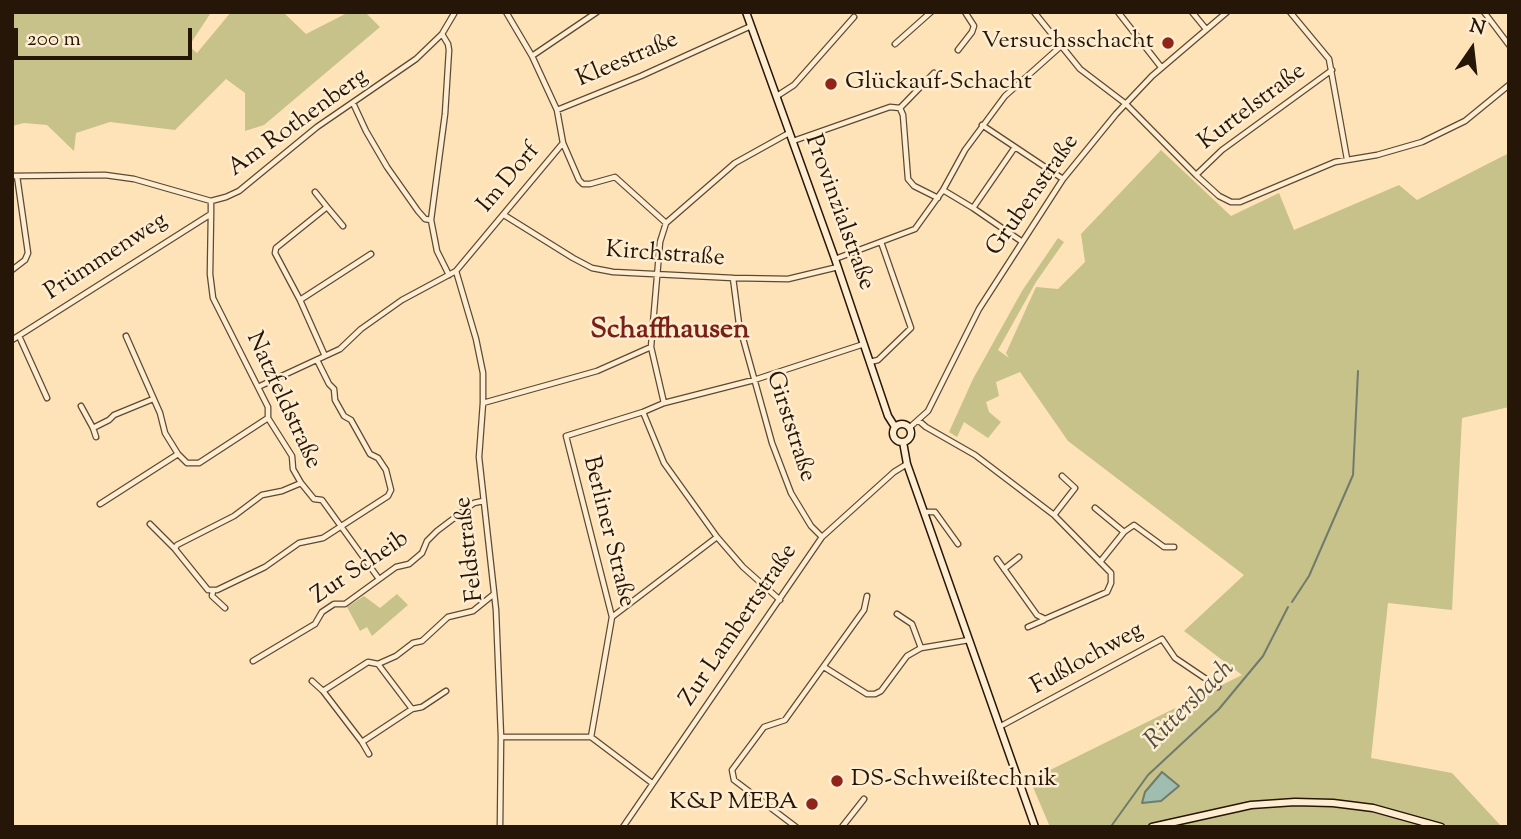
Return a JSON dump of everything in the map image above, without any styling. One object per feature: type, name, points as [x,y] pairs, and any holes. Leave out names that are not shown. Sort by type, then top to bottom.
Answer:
[{"type":"street","name":"Am Rothenberg","points":[[15,176],[105,174],[134,179],[211,201],[226,197],[239,191],[317,127],[408,66],[442,34],[455,12]]},
{"type":"street","name":"Im Dorf","points":[[258,387],[340,349],[361,329],[402,300],[456,271],[563,143],[558,110],[532,56],[506,12]]},
{"type":"street","name":"Provinzialstraße","points":[[746,12],[838,267],[888,416],[895,427]]},
{"type":"street","points":[[895,44],[931,12]]},
{"type":"street","points":[[958,50],[974,26],[965,12]]},
{"type":"street","points":[[1034,12],[1085,72],[1126,104],[1196,175],[1226,200],[1240,202],[1335,162],[1377,155],[1422,142],[1465,121],[1509,85]]},
{"type":"street","points":[[1118,12],[1161,67]]},
{"type":"street","points":[[1192,12],[1206,29]]},
{"type":"street","name":"Grubenstraße","points":[[909,428],[928,411],[979,309],[1063,179],[1161,67],[1227,12]]},
{"type":"street","points":[[1290,12],[1329,59],[1347,159]]},
{"type":"street","points":[[1484,12],[1509,45]]},
{"type":"street","points":[[532,56],[595,13]]},
{"type":"street","points":[[776,97],[794,85],[854,17]]},
{"type":"street","name":"Kleestraße","points":[[558,110],[751,26]]},
{"type":"street","points":[[442,34],[449,50],[446,114],[431,220],[437,251],[449,275]]},
{"type":"street","points":[[835,259],[912,231],[919,225],[943,190],[965,150],[1005,96],[1061,46]]},
{"type":"street","name":"Kurtelstraße","points":[[1196,175],[1222,150],[1332,70]]},
{"type":"street","points":[[900,108],[933,73]]},
{"type":"street","points":[[353,103],[387,167],[418,211],[425,219],[431,220]]},
{"type":"street","points":[[793,141],[890,107],[900,108]]},
{"type":"street","points":[[900,108],[903,115],[908,179],[914,186],[938,198]]},
{"type":"street","points":[[982,125],[1063,179]]},
{"type":"street","points":[[664,403],[651,347],[660,242],[666,223],[735,163],[789,133]]},
{"type":"street","points":[[563,143],[583,184],[615,177],[666,223]]},
{"type":"street","points":[[973,208],[1015,147]]},
{"type":"street","points":[[12,270],[25,260],[28,253],[15,176]]},
{"type":"street","points":[[943,190],[1021,241]]},
{"type":"street","points":[[315,192],[343,226]]},
{"type":"street","points":[[14,204],[21,201]]},
{"type":"street","points":[[211,201],[211,214]]},
{"type":"street","points":[[325,356],[275,253],[276,248],[327,207]]},
{"type":"street","name":"Prümmenweg","points":[[12,340],[211,214]]},
{"type":"street","name":"Natzfeldstraße","points":[[211,214],[210,274],[213,298],[268,407],[268,418],[292,456],[293,469],[301,483],[314,499],[322,500],[379,579]]},
{"type":"street","name":"Kirchstraße","points":[[504,215],[592,268],[613,272],[788,279],[838,267]]},
{"type":"street","points":[[870,362],[878,360],[911,328],[881,242]]},
{"type":"street","points":[[300,300],[371,254]]},
{"type":"street","name":"Feldstraße","points":[[456,271],[481,362],[483,403],[478,457],[495,593],[501,737],[500,827]]},
{"type":"street","name":"Girststraße","points":[[733,278],[739,324],[772,443],[791,493],[811,526],[822,537]]},
{"type":"street","points":[[19,336],[47,398]]},
{"type":"street","points":[[126,336],[160,413],[165,432],[178,454],[187,463],[199,463],[268,418]]},
{"type":"street","name":"Berliner Straße","points":[[591,737],[612,617],[566,436],[664,403],[754,380],[864,344]]},
{"type":"street","points":[[483,403],[597,371],[651,347]]},
{"type":"street","points":[[150,524],[175,549],[208,590],[217,590],[265,567],[299,543],[323,538],[388,496],[391,490],[386,470],[378,458],[370,454],[351,420],[344,416],[335,400],[334,388],[329,384],[317,360]]},
{"type":"street","points":[[93,428],[110,420],[114,415],[153,399]]},
{"type":"street","points":[[81,406],[96,437]]},
{"type":"street","points":[[643,412],[664,463],[717,537],[743,567],[780,600]]},
{"type":"street","points":[[919,421],[975,455],[1054,515],[1111,573],[1107,592],[1028,628]]},
{"type":"street","points":[[901,424],[909,428],[910,437],[903,442],[893,437],[895,427],[901,424]]},
{"type":"street","points":[[903,442],[907,464],[1036,827]]},
{"type":"street","points":[[100,505],[178,454]]},
{"type":"street","name":"Zur Lambertstraße","points":[[623,827],[822,537],[894,472],[907,464]]},
{"type":"street","points":[[1054,515],[1075,488],[1062,476]]},
{"type":"street","points":[[175,549],[177,545],[234,516],[262,495],[301,483]]},
{"type":"street","name":"Zur Scheib","points":[[253,661],[315,624],[322,612],[334,604],[345,604],[396,567],[409,564],[422,553],[427,541],[438,531],[474,503],[483,501]]},
{"type":"street","points":[[1095,508],[1124,532]]},
{"type":"street","points":[[924,512],[935,512],[958,544]]},
{"type":"street","points":[[1100,562],[1133,525],[1164,547],[1174,547]]},
{"type":"street","points":[[612,617],[717,537]]},
{"type":"street","points":[[1004,569],[1020,557]]},
{"type":"street","points":[[997,559],[1037,615],[1045,620]]},
{"type":"street","points":[[213,590],[212,596],[225,608]]},
{"type":"street","points":[[323,691],[368,662],[378,664],[396,656],[413,643],[422,641],[448,617],[472,611],[495,593]]},
{"type":"street","points":[[796,827],[734,780],[732,771],[764,727],[785,720],[864,610],[867,596]]},
{"type":"street","points":[[897,614],[912,624],[921,648]]},
{"type":"street","name":"Fußlochweg","points":[[1001,726],[1162,639],[1175,658],[1218,687]]},
{"type":"street","points":[[824,667],[867,694],[875,694],[881,691],[906,656],[921,648],[969,640]]},
{"type":"street","points":[[378,664],[412,709]]},
{"type":"street","points":[[312,681],[323,691],[369,754]]},
{"type":"street","points":[[362,742],[412,709],[422,707],[446,691]]},
{"type":"street","points":[[501,737],[591,737],[652,783]]},
{"type":"street","points":[[842,827],[864,799]]},
{"type":"street","points":[[1152,827],[1251,805],[1295,802],[1373,808],[1441,827]]},
{"type":"shaded area","points":[[12,12],[206,12],[210,14],[189,46],[197,53],[231,12],[283,12],[306,34],[349,12],[365,12],[380,27],[264,125],[245,131],[245,93],[226,79],[175,130],[110,122],[76,133],[74,151],[47,125],[24,123],[12,126]]},
{"type":"shaded area","points":[[1161,150],[1231,216],[1279,193],[1294,230],[1399,185],[1417,200],[1509,153],[1509,407],[1462,418],[1452,610],[1388,603],[1371,758],[1452,773],[1502,827],[1050,827],[1030,780],[1242,675],[1184,631],[1244,575],[1068,441],[1020,372],[996,382],[999,396],[986,402],[989,412],[1001,422],[988,438],[964,422],[957,437],[949,432],[973,379],[1022,291],[1058,238],[1064,242],[1036,282],[998,350],[1009,358],[1006,353],[1036,287],[1058,289],[1085,262],[1081,234]]},
{"type":"shaded area","points":[[397,594],[408,605],[372,636],[367,627],[360,631],[347,607],[364,596],[380,608]]},
{"type":"shaded area","points":[[1162,772],[1179,786],[1161,801],[1142,803],[1145,792]]},
{"type":"waterway","name":"Rittersbach","points":[[1292,602],[1309,576],[1353,475],[1358,371]]},
{"type":"waterway","name":"Rittersbach","points":[[1112,825],[1148,775],[1219,709],[1263,656],[1288,607]]},
{"type":"place","name":"Versuchsschacht","points":[[1168,43]]},
{"type":"place","name":"Glückauf-Schacht","points":[[831,84]]},
{"type":"place","name":"DS-Schweißtechnik","points":[[837,781]]},
{"type":"place","name":"K&P MEBA","points":[[812,804]]},
{"type":"district","name":"Schaffhausen","points":[[670,332]]}]
